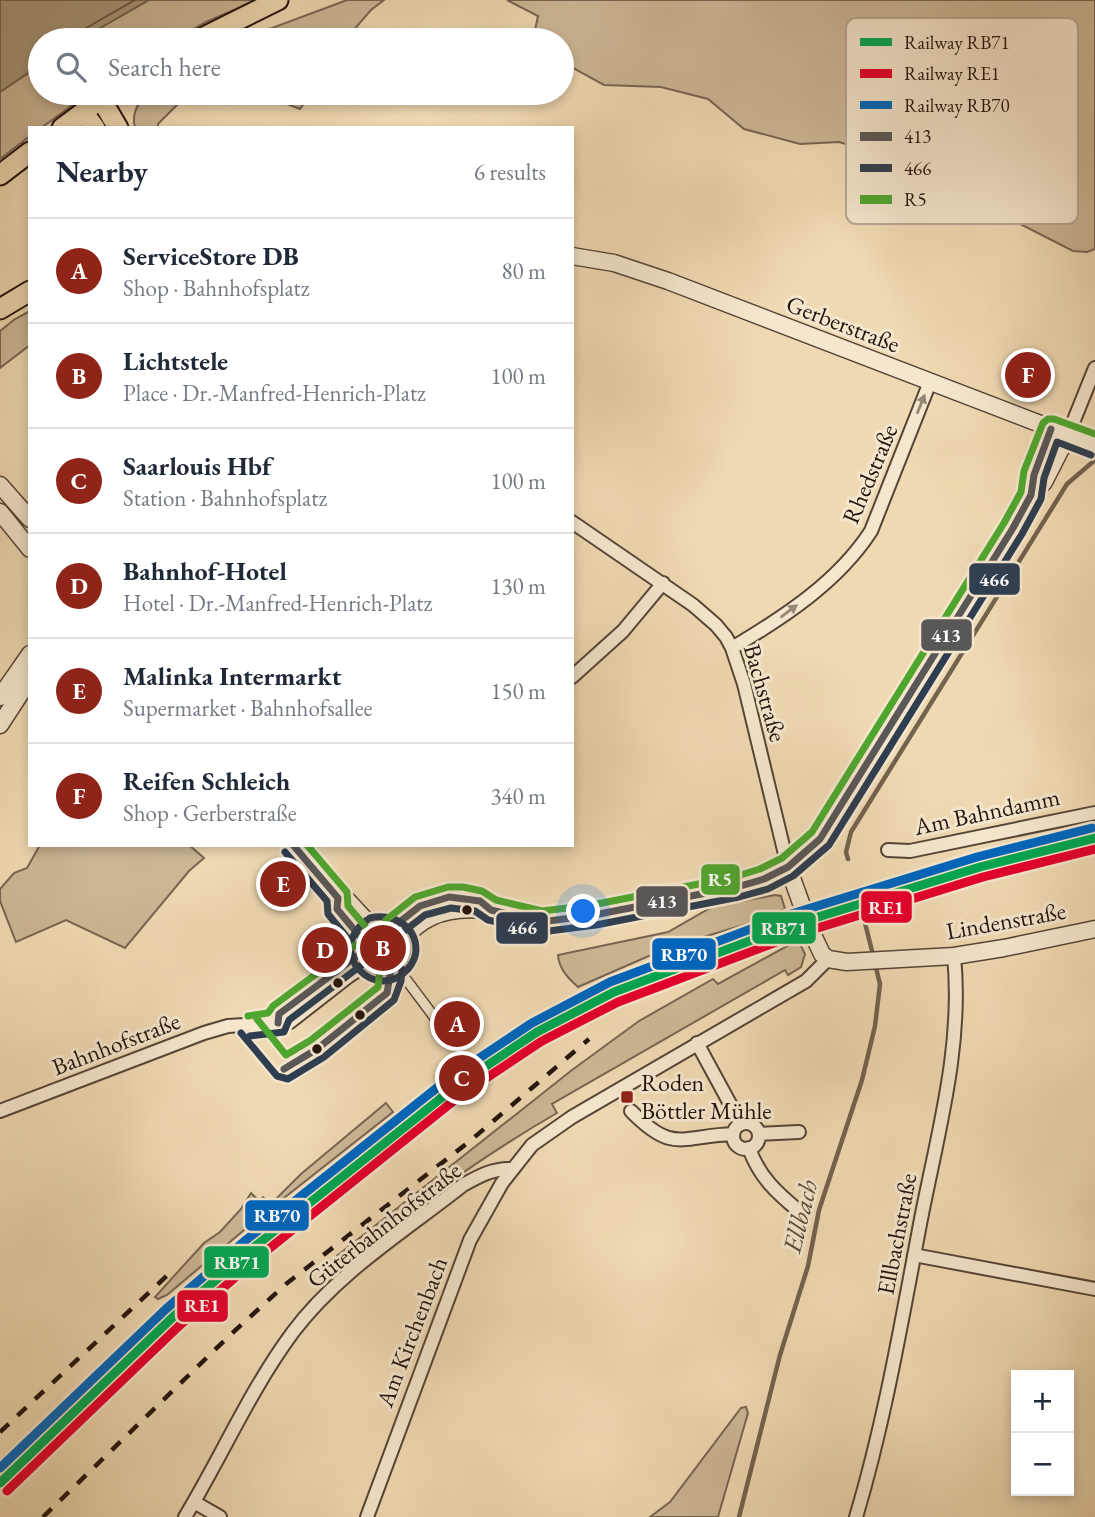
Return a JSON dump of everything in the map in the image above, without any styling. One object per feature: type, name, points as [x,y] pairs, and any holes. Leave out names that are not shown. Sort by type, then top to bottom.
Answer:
[{"type":"main road","points":[[222,28],[278,0]]},
{"type":"main road","points":[[65,126],[93,105]]},
{"type":"main road","points":[[109,105],[117,126]]},
{"type":"main road","points":[[83,112],[94,126]]},
{"type":"main road","points":[[0,176],[28,154]]},
{"type":"main road","points":[[0,309],[28,292]]},
{"type":"street","name":"Gerberstraße","points":[[574,256],[625,266],[1095,445]]},
{"type":"street","points":[[398,934],[432,915],[454,909],[495,911],[541,922],[594,915],[737,887],[788,867],[820,839],[1031,495],[1044,482],[1068,435],[1095,368]]},
{"type":"street","name":"Rhedstraße","points":[[732,648],[767,627],[810,595],[837,574],[859,550],[872,531],[930,382]]},
{"type":"street","points":[[1031,495],[1034,475],[1051,429]]},
{"type":"street","points":[[0,485],[26,514]]},
{"type":"street","points":[[0,512],[28,547]]},
{"type":"street","name":"Bachstraße","points":[[574,523],[663,583],[716,625],[732,648],[744,684],[788,867]]},
{"type":"street","points":[[574,675],[623,631],[663,583]]},
{"type":"street","points":[[0,697],[28,657]]},
{"type":"street","points":[[0,725],[28,682]]},
{"type":"street","name":"Am Bahndamm","points":[[888,850],[910,851],[1095,813]]},
{"type":"street","points":[[295,847],[338,898],[347,900],[366,946],[379,970],[396,966],[404,954],[398,934],[383,926],[366,946]]},
{"type":"street","points":[[788,867],[801,903]]},
{"type":"street","name":"Lindenstraße","points":[[828,959],[837,962],[954,956],[1095,929]]},
{"type":"street","points":[[512,1169],[532,1144],[545,1133],[806,981],[828,959],[822,954],[813,935]]},
{"type":"street","name":"Bahnhofstraße","points":[[0,1111],[204,1033],[228,1026],[278,1023],[279,1014],[366,946]]},
{"type":"street","name":"Ellbachstraße","points":[[856,1517],[875,1445],[956,1032],[957,981],[954,956]]},
{"type":"street","points":[[396,966],[435,1018]]},
{"type":"street","points":[[631,1111],[657,1135],[673,1140],[737,1129],[753,1125],[759,1134],[757,1143],[749,1148],[737,1145],[737,1129],[697,1043]]},
{"type":"street","points":[[759,1134],[799,1132]]},
{"type":"street","points":[[749,1148],[762,1177],[800,1212]]},
{"type":"street","name":"Güterbahnhofstraße","points":[[185,1517],[269,1369],[293,1332],[319,1301],[341,1279],[463,1185],[484,1173],[512,1169]]},
{"type":"street","name":"Am Kirchenbach","points":[[367,1517],[466,1250],[485,1211],[512,1169]]},
{"type":"street","points":[[914,1255],[1095,1289]]},
{"type":"street","points":[[194,1502],[220,1517]]},
{"type":"shaded area","points":[[149,0],[257,0],[195,28],[100,28]]},
{"type":"shaded area","points":[[347,0],[384,0],[355,28],[272,28]]},
{"type":"shaded area","points":[[507,0],[1095,0],[1095,249],[1087,252],[1073,251],[1020,224],[1078,224],[1078,18],[846,18],[846,144],[800,144],[744,129],[708,99],[661,87],[604,85],[574,69],[574,28],[536,28],[538,16]]},
{"type":"shaded area","points":[[28,73],[28,105],[73,105],[44,126],[28,126],[28,138],[0,159],[0,92]]},
{"type":"shaded area","points":[[138,105],[177,105],[158,126],[135,126]]},
{"type":"shaded area","points":[[28,312],[28,347],[0,368],[0,331]]},
{"type":"shaded area","points":[[39,847],[191,847],[204,858],[189,871],[125,948],[66,920],[16,942],[0,901],[0,889],[14,873],[27,868]]},
{"type":"shaded area","points":[[781,896],[785,909],[750,923],[667,948],[578,987],[560,965],[558,955],[668,932],[712,907]]},
{"type":"shaded area","points":[[798,940],[805,954],[801,967],[788,975],[785,970],[552,1104],[557,1113],[473,1166],[339,1264],[337,1256],[572,1070],[639,1021],[713,979],[718,984]]},
{"type":"shaded area","points":[[386,1103],[393,1112],[256,1220],[167,1295],[158,1299],[155,1297],[204,1243],[220,1232],[241,1209],[251,1193],[259,1201],[263,1197],[271,1204],[301,1174]]},
{"type":"shaded area","points":[[746,1407],[748,1413],[718,1517],[650,1517],[670,1502],[741,1408]]},
{"type":"water","points":[[0,0],[149,0],[100,28],[28,28],[28,73],[0,92]]},
{"type":"waterway","name":"Ellbach","points":[[848,859],[846,852],[851,832],[1067,484],[1095,460]]},
{"type":"waterway","name":"Ellbach","points":[[865,923],[873,955]]},
{"type":"waterway","name":"Ellbach","points":[[739,1517],[780,1355],[808,1266],[819,1210],[862,1080],[875,1026],[880,984],[875,964]]},
{"type":"tunnel","points":[[801,903],[813,935]]},
{"type":"railway","points":[[740,954],[871,909]]},
{"type":"railway","points":[[43,1517],[286,1284],[470,1141],[589,1039]]},
{"type":"railway","points":[[0,1432],[172,1271]]},
{"type":"rail line","name":"RB70","points":[[0,1468],[166,1309],[246,1240],[448,1079],[532,1023],[610,982],[788,915],[977,857],[1092,828]]},
{"type":"rail line","name":"RB71","points":[[0,1483],[173,1317],[253,1248],[455,1087],[537,1032],[614,992],[792,925],[980,867],[1095,838]]},
{"type":"rail line","name":"RE1","points":[[7,1491],[180,1325],[260,1256],[461,1095],[542,1041],[618,1002],[795,935],[983,877],[1095,849]]},
{"type":"transit line","name":"R5","points":[[386,920],[415,897],[448,887],[482,891],[496,900],[542,911],[592,905],[734,877],[760,869],[782,858],[812,832],[1004,523],[1021,492],[1024,471],[1043,423],[1054,419],[1095,434]]},
{"type":"transit line","name":"413","points":[[392,928],[420,906],[449,897],[480,901],[491,910],[541,922],[594,915],[737,887],[764,879],[788,867],[820,839],[1013,528],[1031,495],[1034,475],[1051,429]]},
{"type":"transit line","name":"466","points":[[398,936],[425,915],[451,908],[475,911],[488,920],[541,932],[596,925],[739,897],[768,889],[793,876],[829,845],[1022,534],[1041,499],[1044,478],[1057,442],[1091,455]]},
{"type":"transit line","name":"413","points":[[295,847],[338,898],[337,909],[362,939]]},
{"type":"transit line","name":"R5","points":[[309,847],[347,892],[348,906],[370,932]]},
{"type":"transit line","name":"466","points":[[285,852],[327,901],[328,914],[354,946]]},
{"type":"transit line","name":"466","points":[[367,920],[355,933],[351,946],[353,959],[359,970],[370,978],[382,981],[395,979],[408,969],[415,958],[415,941],[407,928],[394,919],[370,918]]},
{"type":"transit line","name":"R5","points":[[383,937],[391,940],[394,948],[391,956],[383,959],[375,956],[372,948],[375,940],[383,937]]},
{"type":"transit line","name":"R5","points":[[248,1016],[268,1013],[273,1006],[355,945]]},
{"type":"transit line","name":"413","points":[[278,1023],[279,1014],[361,953]]},
{"type":"transit line","name":"466","points":[[250,1036],[284,1032],[289,1020],[367,961]]},
{"type":"transit line","name":"R5","points":[[257,1019],[286,1055],[311,1040],[378,987],[380,969]]},
{"type":"transit line","name":"413","points":[[284,1069],[317,1049],[387,993],[391,969]]},
{"type":"transit line","name":"466","points":[[241,1033],[277,1076],[288,1079],[324,1057],[394,1000],[402,969]]},
{"type":"place","name":"Reifen Schleich","points":[[1028,375]]},
{"type":"place","name":"Malinka Intermarkt","points":[[283,884]]},
{"type":"place","name":"Lichtstele","points":[[383,948]]},
{"type":"place","name":"Bahnhof-Hotel","points":[[325,950]]},
{"type":"place","name":"ServiceStore DB","points":[[457,1024]]},
{"type":"place","name":"Saarlouis Hbf","points":[[462,1078]]},
{"type":"place","name":"Roden Böttler Mühle","points":[[627,1097]]}]
